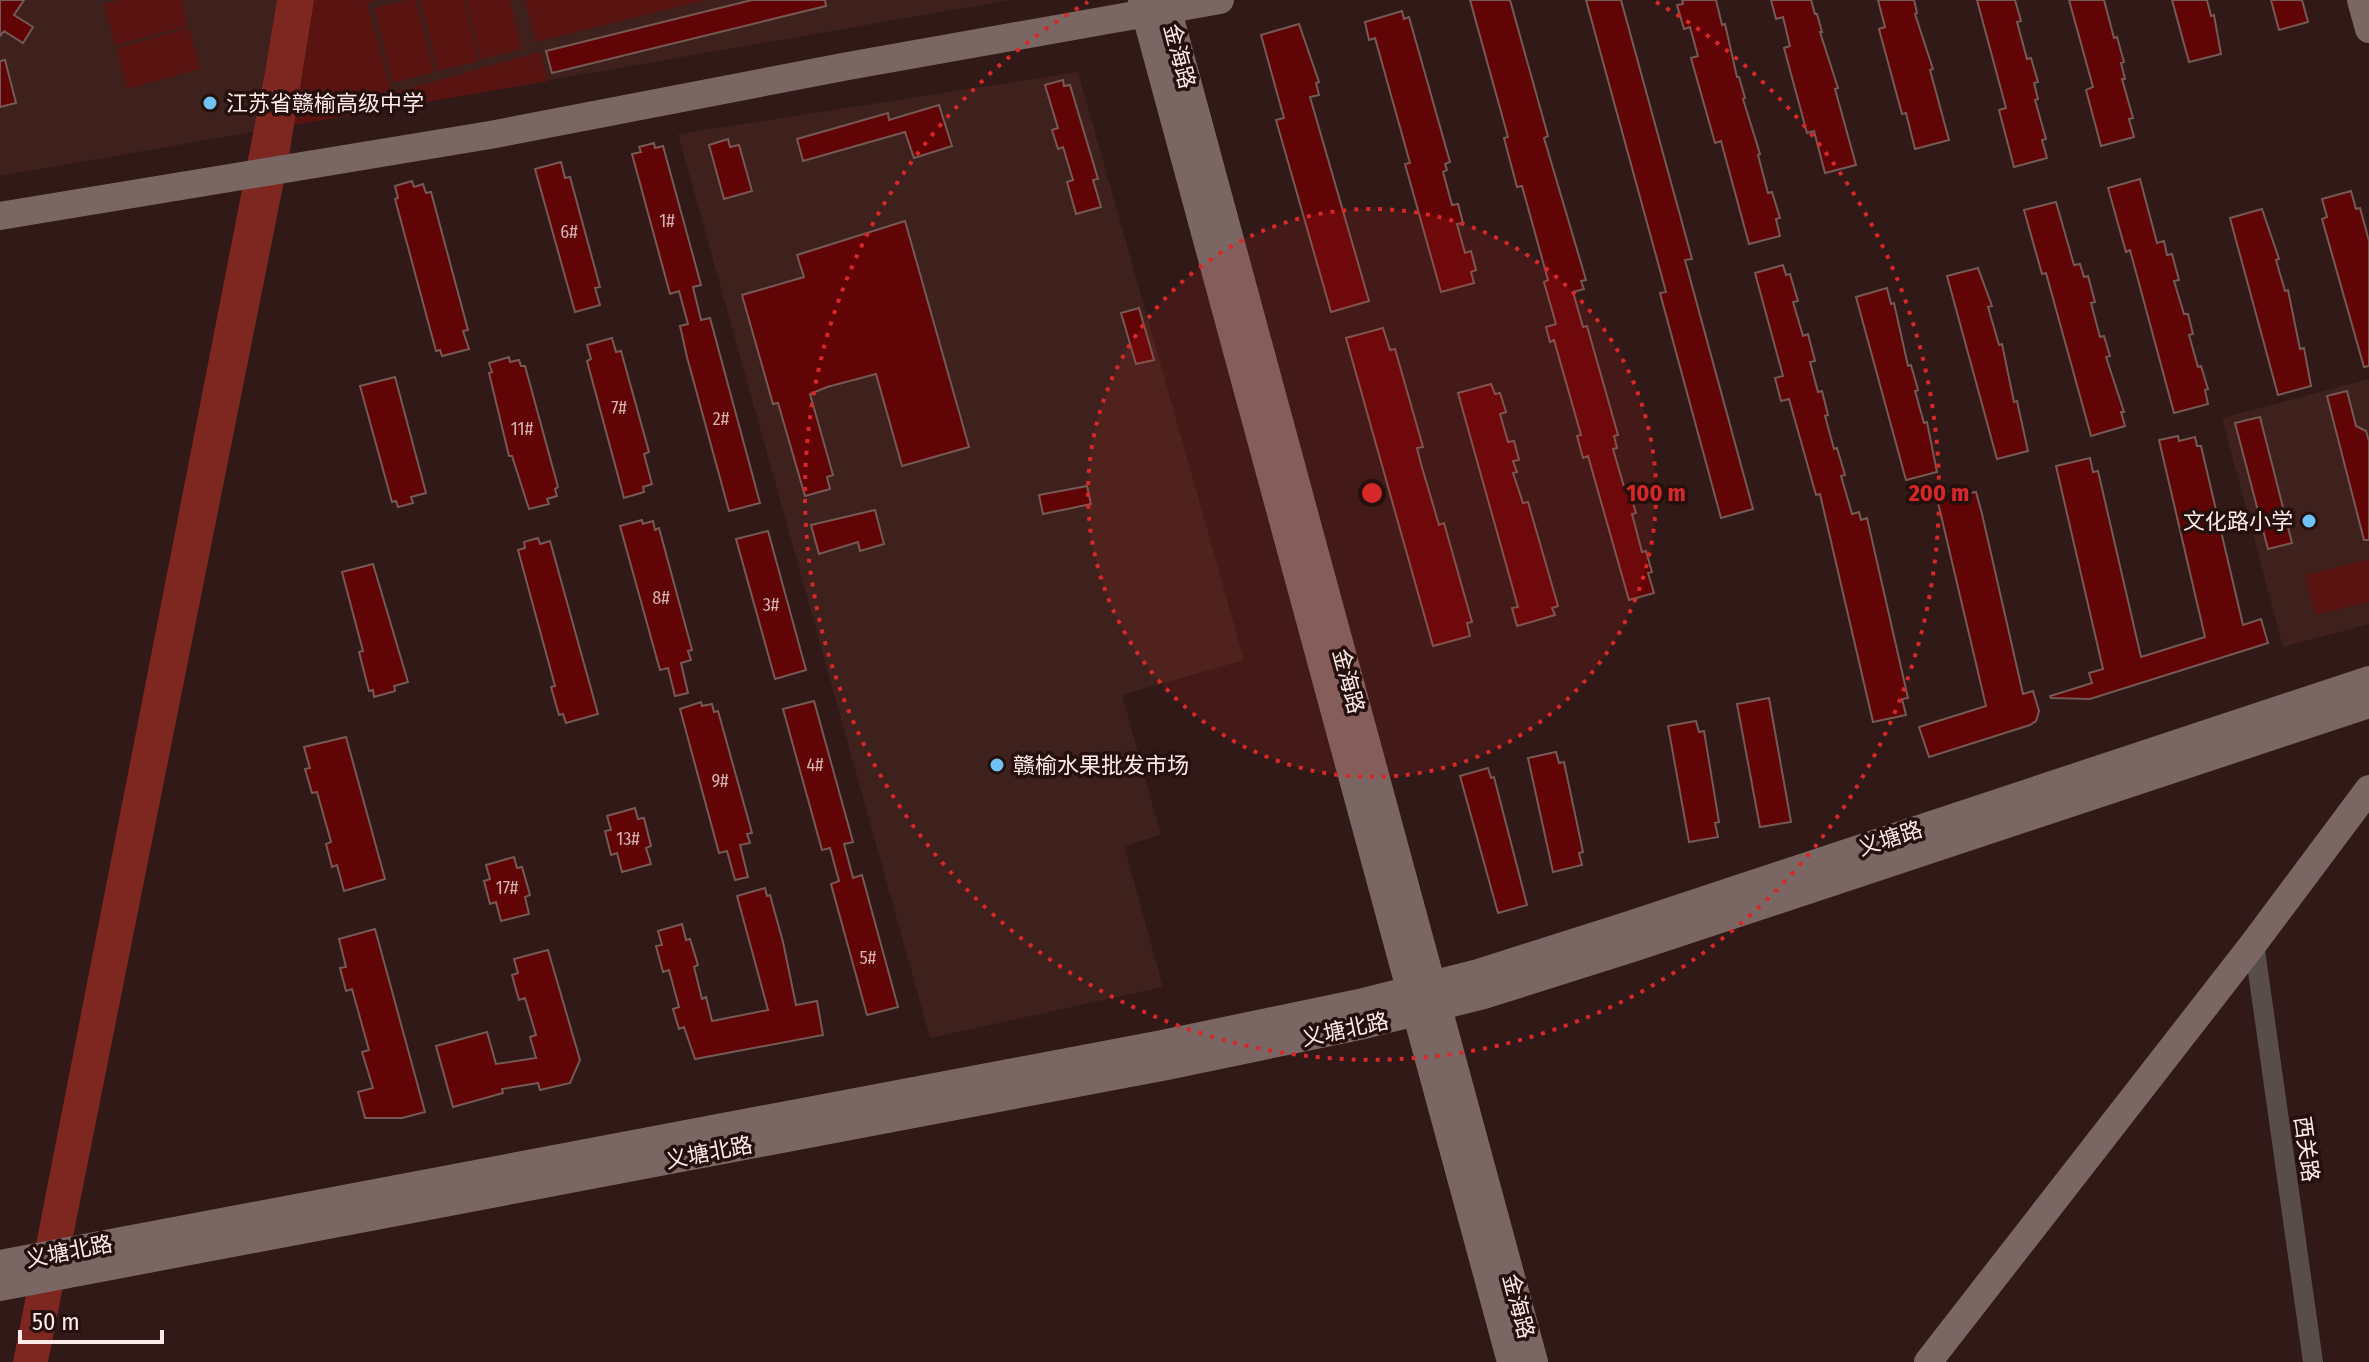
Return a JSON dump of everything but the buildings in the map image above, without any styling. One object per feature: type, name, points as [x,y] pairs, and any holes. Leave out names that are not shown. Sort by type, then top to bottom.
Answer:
[{"type":"main road","points":[[0,216],[490,135],[1155,6],[1220,0]]},
{"type":"main road","points":[[2361,0],[2369,29]]},
{"type":"main road","name":"金海路","points":[[1155,6],[1424,998],[1534,1362]]},
{"type":"main road","name":"义塘路","points":[[1424,998],[1478,973],[2369,680]]},
{"type":"main road","name":"义塘路","points":[[1424,998],[1484,995],[2369,704]]},
{"type":"main road","points":[[1928,1362],[2254,943],[2359,815],[2369,789]]},
{"type":"main road","name":"金海路","points":[[1424,998],[1511,1362]]},
{"type":"main road","name":"义塘北路","points":[[2,1275],[1359,1003],[1424,998]]},
{"type":"street","name":"西关路","points":[[2254,943],[2313,1362]]},
{"type":"shaded area","name":"江苏省赣榆高级中学","points":[[0,0],[1010,0],[0,176]]},
{"type":"shaded area","points":[[119,0],[182,0],[188,26],[115,45],[104,4]]},
{"type":"shaded area","points":[[277,0],[314,0],[289,156],[48,1362],[13,1362],[265,72]]},
{"type":"shaded area","points":[[314,0],[376,0],[367,3],[392,93],[540,52],[548,81],[294,125]]},
{"type":"shaded area","points":[[416,0],[434,72],[393,83],[374,8]]},
{"type":"shaded area","points":[[420,0],[464,0],[479,61],[438,71]]},
{"type":"shaded area","points":[[466,0],[510,0],[522,49],[481,59]]},
{"type":"shaded area","points":[[525,0],[706,0],[536,42]]},
{"type":"shaded area","points":[[189,28],[200,69],[127,89],[116,48]]},
{"type":"shaded area","points":[[1078,72],[1244,660],[1122,695],[1161,835],[1124,846],[1163,987],[930,1038],[678,134]]},
{"type":"shaded area","name":"文化路小学","points":[[2369,379],[2369,624],[2283,647],[2222,418]]},
{"type":"shaded area","points":[[2369,559],[2369,602],[2315,615],[2305,575]]},
{"type":"place","name":"江苏省赣榆高级中学","points":[[210,103]]},
{"type":"place","name":"文化路小学","points":[[2309,521]]},
{"type":"place","name":"赣榆水果批发市场","points":[[997,765]]}]
